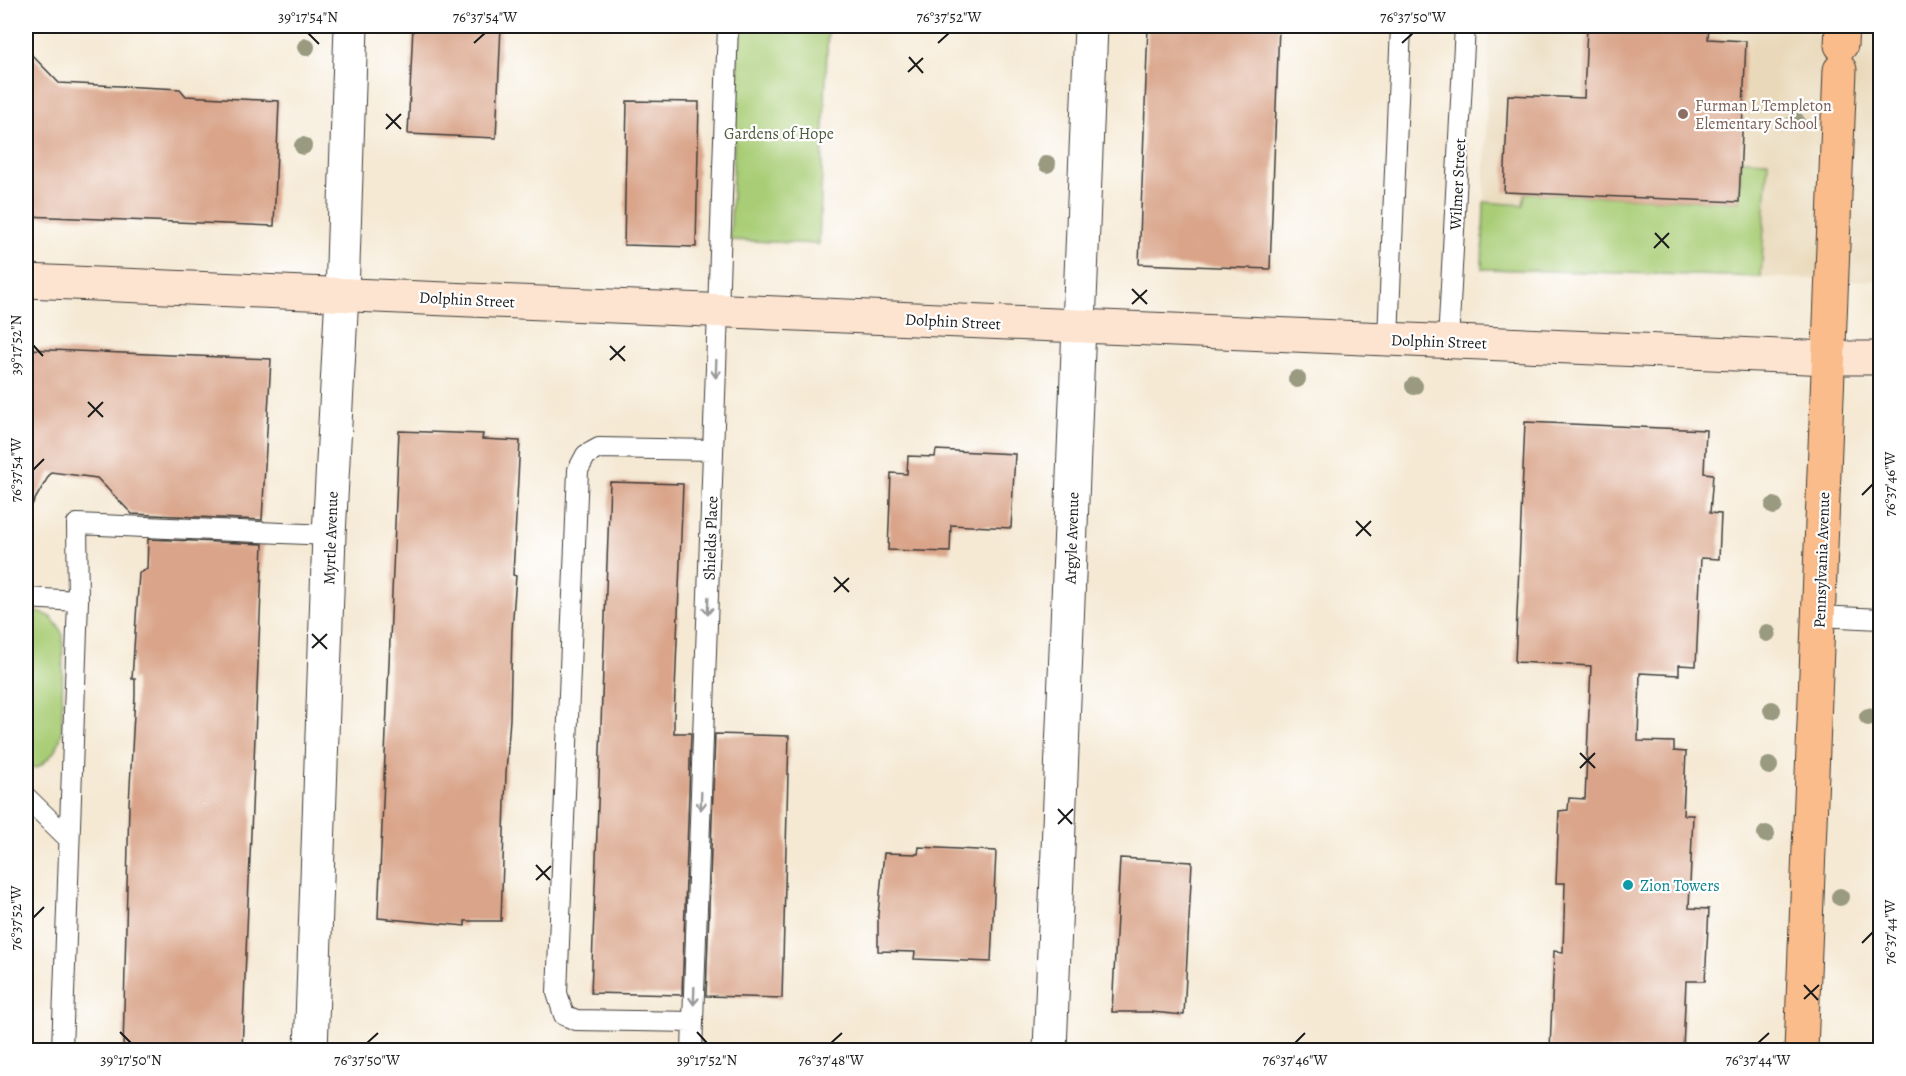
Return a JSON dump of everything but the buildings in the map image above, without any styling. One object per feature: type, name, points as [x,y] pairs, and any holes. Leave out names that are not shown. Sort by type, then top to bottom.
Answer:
[{"type":"main road","name":"Pennsylvania Avenue","points":[[1801,1050],[1841,47]]},
{"type":"main road","name":"Dolphin Street","points":[[26,281],[1829,358],[1881,358]]},
{"type":"street","name":"Myrtle Avenue","points":[[311,1050],[329,536],[342,294],[351,26]]},
{"type":"street","name":"Argyle Avenue","points":[[1050,1050],[1091,26]]},
{"type":"lane","name":"Shields Place","points":[[692,1050],[728,26]]},
{"type":"lane","points":[[1388,339],[1401,26]]},
{"type":"lane","name":"Wilmer Street","points":[[1448,342],[1465,26]]},
{"type":"lane","points":[[693,1022],[576,1020],[564,1015],[557,993],[578,470],[586,455],[599,448],[713,450]]},
{"type":"lane","points":[[62,1050],[78,601],[77,524],[329,536]]},
{"type":"lane","points":[[26,598],[78,601]]},
{"type":"lane","points":[[1819,616],[1881,619]]},
{"type":"lane","points":[[26,797],[69,838]]},
{"type":"shaded area","name":"Furman L Templeton Elementary School","points":[[1489,26],[1880,26],[1880,281],[1482,269]]},
{"type":"green space","name":"Gardens of Hope","points":[[739,26],[828,26],[819,244],[730,240]]},
{"type":"green space","points":[[1741,160],[1768,161],[1761,277],[1482,269],[1484,202],[1523,205],[1525,193],[1739,202]]},
{"type":"green space","points":[[26,611],[49,616],[63,635],[62,731],[54,752],[37,768],[26,766]]},
{"type":"place","name":"Furman L Templeton Elementary School","points":[[1683,114]]},
{"type":"place","name":"Zion Towers","points":[[1628,885]]}]
